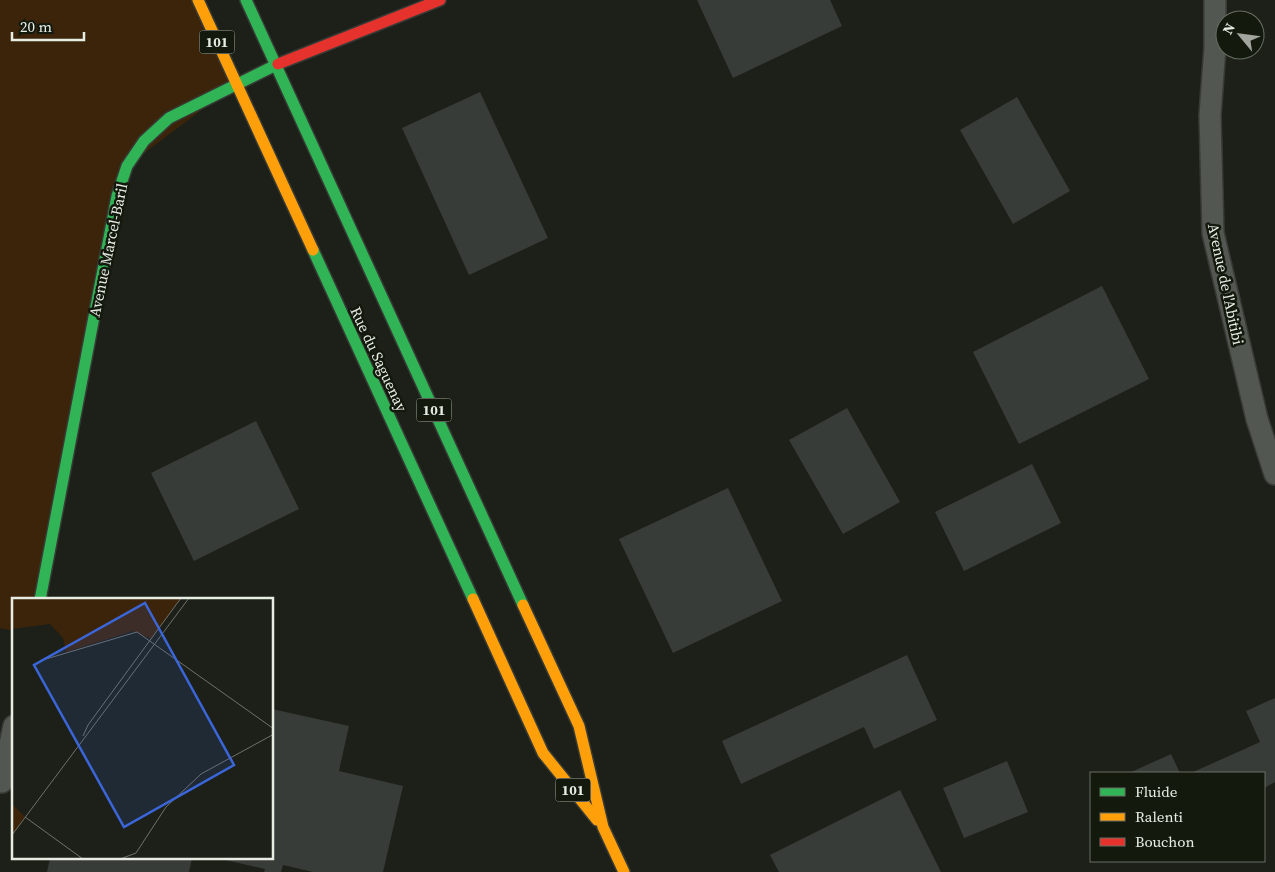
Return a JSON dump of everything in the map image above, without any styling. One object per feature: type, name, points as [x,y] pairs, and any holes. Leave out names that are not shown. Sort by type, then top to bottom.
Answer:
[{"type":"main road","name":"Rue du Saguenay","points":[[198,0],[543,752],[603,827]]},
{"type":"main road","name":"Rue du Saguenay","points":[[246,0],[579,726],[603,827],[624,872]]},
{"type":"main road","name":"Avenue Marcel-Baril","points":[[40,598],[117,196],[127,166],[144,141],[169,118],[276,65],[440,0]]},
{"type":"street","name":"Avenue de l'Abitibi","points":[[1215,0],[1210,115],[1213,233],[1257,419],[1275,474]]},
{"type":"street","points":[[2,782],[12,735]]},
{"type":"shaded area","points":[[0,0],[198,0],[236,84],[127,166],[40,598],[12,598],[12,631],[0,628]]},
{"type":"building","points":[[697,0],[830,0],[842,26],[733,78]]},
{"type":"building","points":[[480,92],[548,238],[469,275],[402,128]]},
{"type":"building","points":[[1017,97],[1070,191],[1013,224],[960,130]]},
{"type":"building","points":[[1102,286],[1149,379],[1019,444],[973,352]]},
{"type":"building","points":[[847,408],[900,502],[843,534],[789,440]]},
{"type":"building","points":[[256,421],[299,509],[194,561],[151,473]]},
{"type":"building","points":[[1032,464],[1061,523],[964,571],[935,512]]},
{"type":"building","points":[[728,488],[782,601],[673,653],[619,539]]},
{"type":"building","points":[[907,655],[937,720],[874,749],[864,727],[741,784],[722,741]]},
{"type":"building","points":[[1275,698],[1275,782],[1265,787],[1265,772],[1193,772],[1260,742],[1246,711]]},
{"type":"building","points":[[274,709],[349,726],[339,771],[403,786],[383,872],[313,872],[283,865],[281,872],[264,872],[265,869],[225,860],[274,860]]},
{"type":"building","points":[[1171,754],[1180,772],[1131,772]]},
{"type":"building","points":[[1007,761],[1028,812],[964,838],[943,788]]},
{"type":"building","points":[[900,790],[941,872],[779,872],[770,855]]},
{"type":"building","points":[[50,860],[192,860],[189,872],[47,872]]},
{"type":"traffic: fast","points":[[246,0],[523,605]]},
{"type":"traffic: fast","points":[[40,598],[117,196],[127,166],[144,141],[169,118],[278,64]]},
{"type":"traffic: fast","points":[[313,250],[473,599]]},
{"type":"traffic: slow","points":[[198,0],[313,250]]},
{"type":"traffic: slow","points":[[473,599],[543,753],[597,820]]},
{"type":"traffic: slow","points":[[523,605],[579,726],[603,827],[624,872]]},
{"type":"traffic: jam","points":[[278,64],[440,0]]}]
